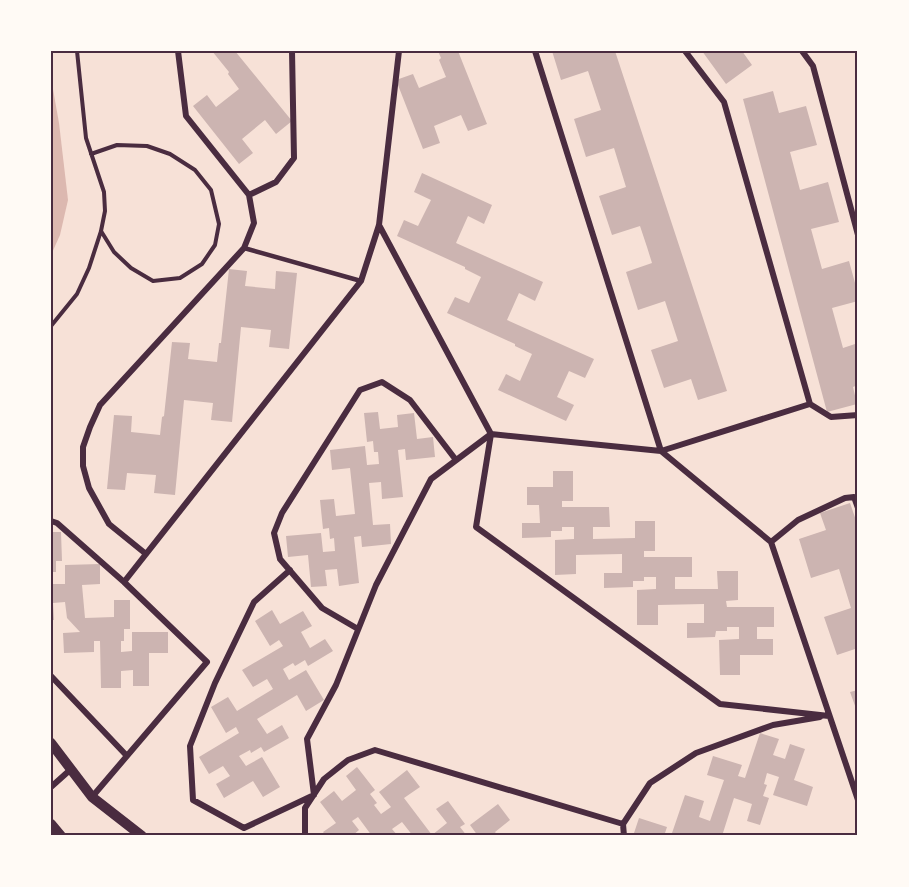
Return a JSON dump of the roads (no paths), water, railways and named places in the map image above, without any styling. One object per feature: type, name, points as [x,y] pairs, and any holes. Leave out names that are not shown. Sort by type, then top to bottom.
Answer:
[{"type":"street","points":[[146,554],[109,524],[89,488],[83,466],[83,447],[100,405],[244,248],[254,223],[249,195],[186,116],[178,51]]},
{"type":"street","points":[[249,195],[276,182],[294,158],[292,51]]},
{"type":"street","points":[[124,582],[361,281],[380,225],[399,51]]},
{"type":"street","points":[[535,51],[661,451],[771,542],[858,800]]},
{"type":"street","points":[[685,51],[724,102],[810,404],[831,417],[858,415]]},
{"type":"street","points":[[802,51],[813,66],[858,235]]},
{"type":"street","points":[[380,225],[491,434],[476,527],[720,705],[829,716]]},
{"type":"street","points":[[358,629],[322,608],[280,559],[274,532],[282,513],[360,390],[382,382],[410,400],[456,460]]},
{"type":"street","points":[[314,795],[307,739],[336,685],[376,585],[430,479],[491,434],[661,451],[810,404]]},
{"type":"street","points":[[771,542],[798,520],[845,498],[854,497],[858,508]]},
{"type":"street","points":[[51,521],[57,523],[124,582],[207,662],[92,797]]},
{"type":"street","points":[[290,570],[254,602],[215,683],[190,746],[193,800],[244,828],[314,795]]},
{"type":"street","points":[[51,676],[127,756]]},
{"type":"street","points":[[624,836],[623,824],[651,783],[696,753],[773,724],[829,716]]},
{"type":"street","points":[[51,743],[92,797],[142,836]]},
{"type":"street","points":[[304,836],[305,808],[324,779],[348,760],[375,750],[623,824]]},
{"type":"street","points":[[51,787],[70,770]]},
{"type":"street","points":[[51,824],[61,836]]},
{"type":"lane","points":[[244,248],[361,281]]}]
